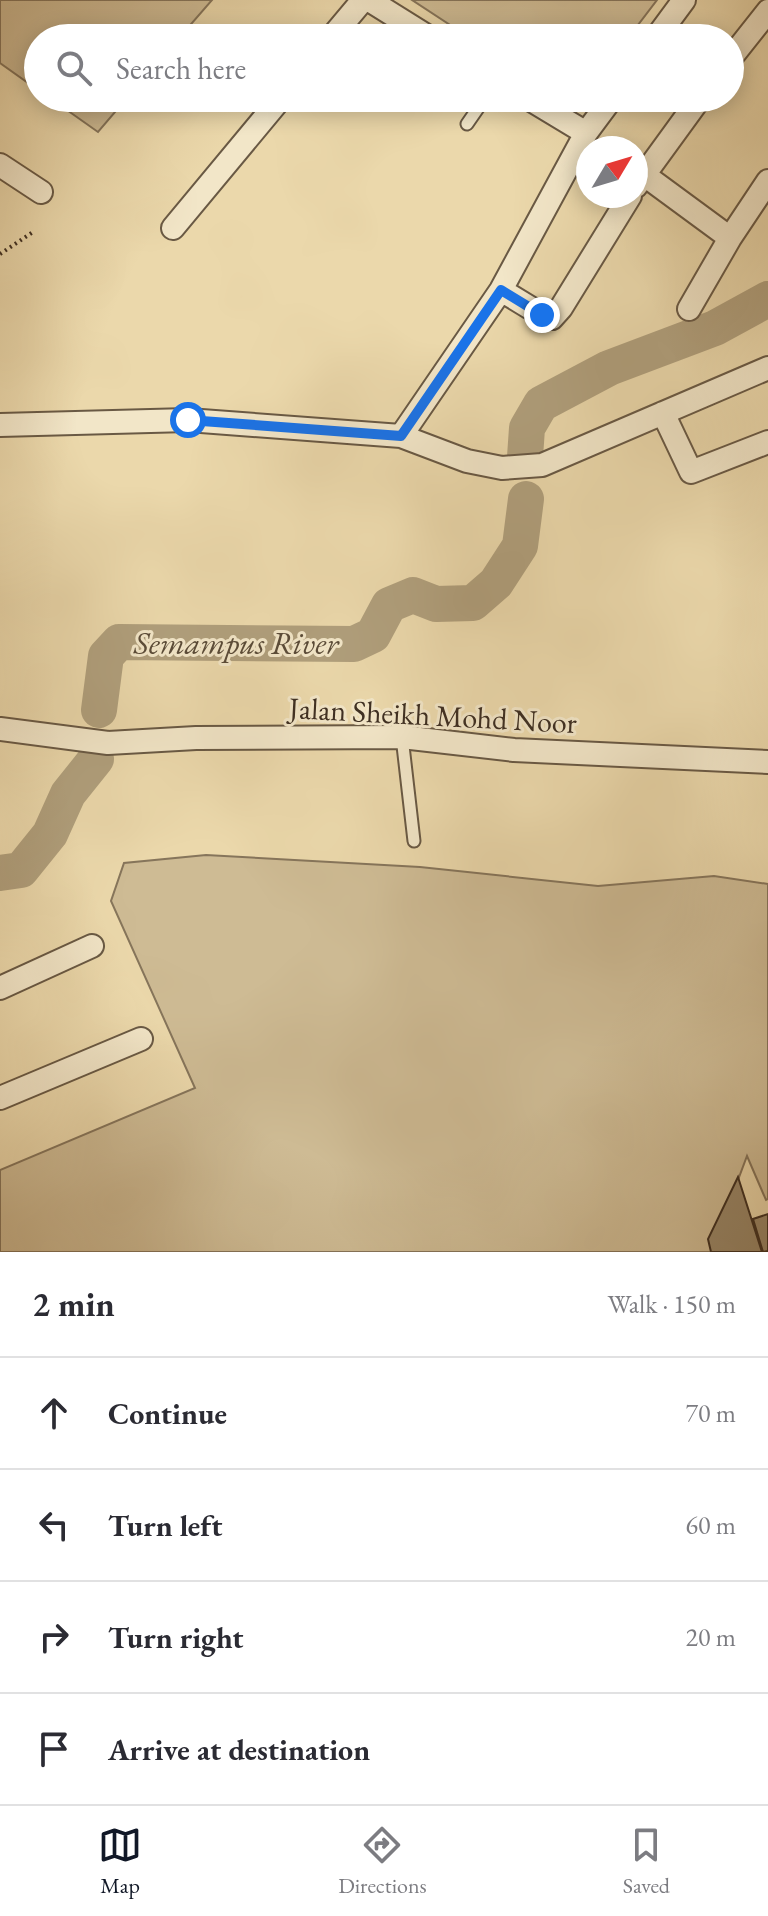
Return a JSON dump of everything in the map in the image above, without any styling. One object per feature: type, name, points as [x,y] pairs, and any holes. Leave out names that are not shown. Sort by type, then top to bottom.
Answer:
[{"type":"street","points":[[343,24],[363,0]]},
{"type":"street","points":[[369,0],[408,24]]},
{"type":"street","points":[[666,24],[684,0]]},
{"type":"street","points":[[744,41],[768,11]]},
{"type":"street","points":[[173,228],[269,112]]},
{"type":"street","points":[[551,112],[586,133]]},
{"type":"street","points":[[401,436],[501,290],[586,133],[602,112]]},
{"type":"street","points":[[648,169],[690,112]]},
{"type":"street","points":[[0,165],[41,192]]},
{"type":"street","points":[[689,309],[730,238],[768,181]]},
{"type":"street","points":[[648,185],[730,238]]},
{"type":"street","points":[[501,290],[552,318],[623,208]]},
{"type":"street","points":[[0,425],[188,420],[401,436],[467,461],[502,468],[542,465],[768,368]]},
{"type":"street","points":[[663,413],[691,472],[768,442]]},
{"type":"street","name":"Jalan Sheikh Mohd Noor","points":[[0,729],[108,743],[196,738],[402,737],[514,750],[768,762]]},
{"type":"street","points":[[0,988],[92,946]]},
{"type":"street","points":[[0,1098],[141,1039]]},
{"type":"lane","points":[[467,124],[475,112]]},
{"type":"lane","points":[[402,737],[414,841]]},
{"type":"path","points":[[0,254],[33,232]]},
{"type":"shaded area","points":[[0,0],[212,0],[191,24],[24,24],[24,80],[0,63]]},
{"type":"shaded area","points":[[412,0],[657,0],[639,24],[449,24]]},
{"type":"shaded area","points":[[70,112],[115,112],[98,132]]},
{"type":"shaded area","points":[[206,855],[420,867],[598,886],[714,876],[768,884],[768,1199],[747,1156],[711,1252],[0,1252],[0,1170],[195,1088],[111,901],[124,863]]},
{"type":"building","points":[[738,1177],[762,1252],[711,1252],[708,1239]]},
{"type":"building","points":[[768,1214],[768,1251],[763,1252],[753,1219]]},
{"type":"waterway","name":"Semampus River","points":[[525,457],[527,428],[541,404],[609,368],[715,328],[768,299]]},
{"type":"waterway","name":"Semampus River","points":[[99,710],[106,656],[119,642],[354,644],[373,635],[389,605],[413,595],[436,604],[473,603],[496,583],[520,546],[526,499]]},
{"type":"waterway","name":"Semampus River","points":[[0,873],[21,870],[50,834],[68,794],[96,759]]},
{"type":"route","points":[[188,420],[401,436],[501,290],[542,315]]}]
